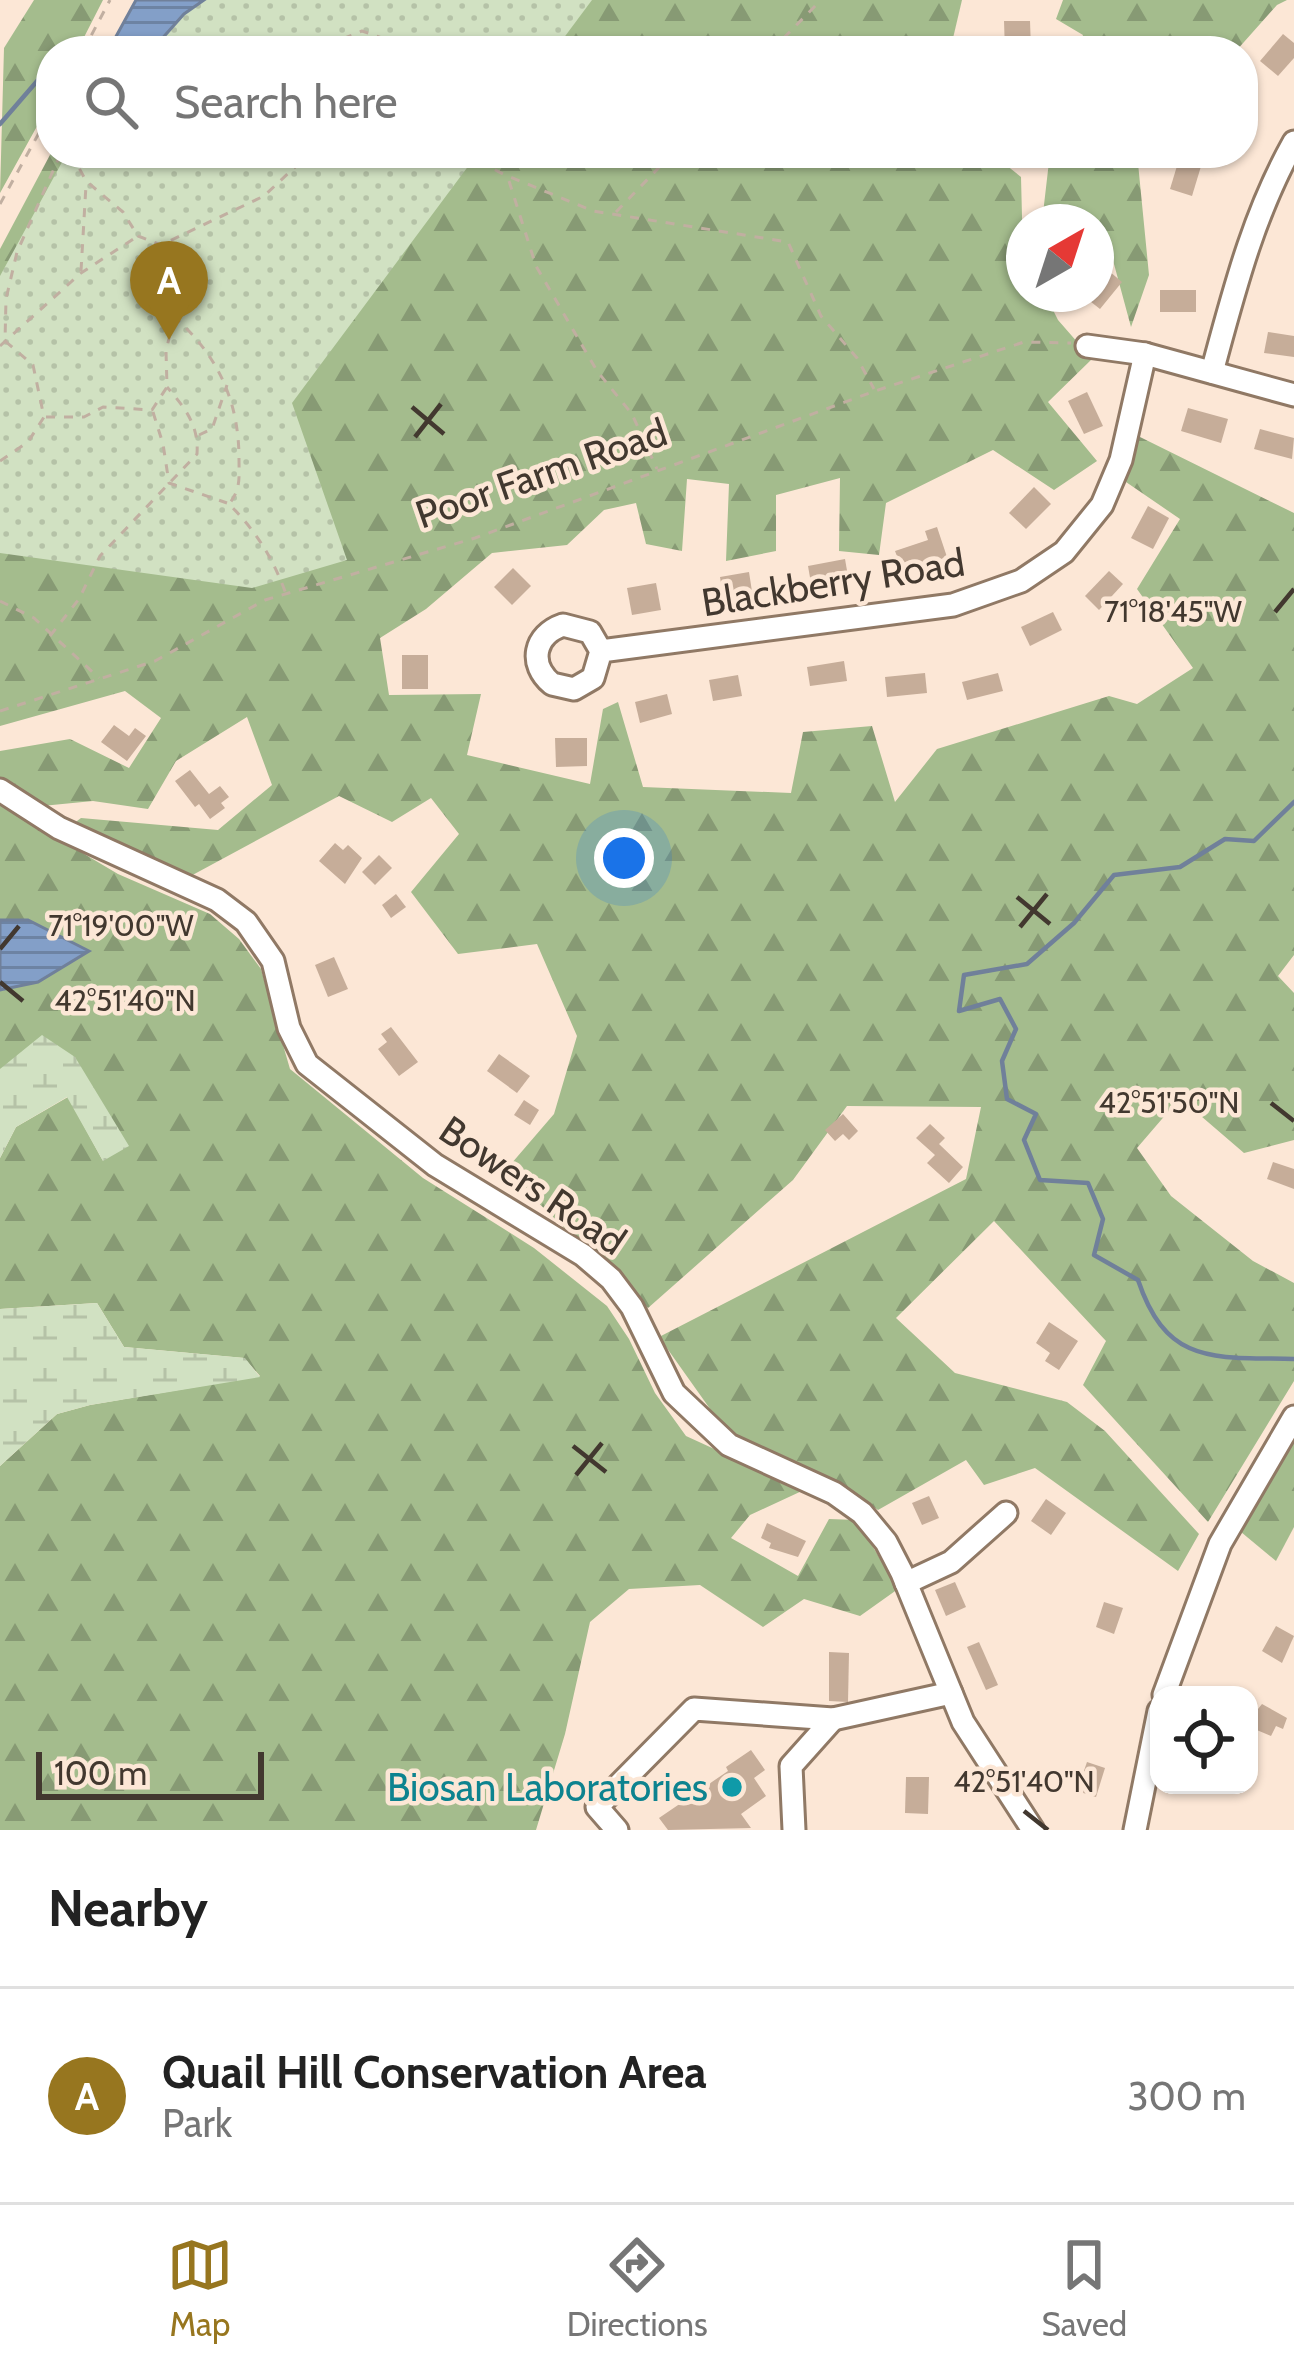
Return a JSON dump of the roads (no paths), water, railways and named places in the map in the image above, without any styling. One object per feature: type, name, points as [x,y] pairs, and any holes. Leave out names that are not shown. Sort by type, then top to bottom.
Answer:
[{"type":"street","points":[[1212,371],[1245,247],[1294,142]]},
{"type":"street","points":[[1088,346],[1145,354],[1294,395]]},
{"type":"street","name":"Blackberry Road","points":[[601,652],[952,604],[1021,581],[1064,552],[1102,505],[1125,444],[1145,354]]},
{"type":"street","name":"Bowers Road","points":[[0,790],[59,828],[217,900],[246,922],[273,961],[289,1028],[307,1064],[435,1165],[583,1255],[611,1279],[632,1307],[674,1393],[729,1445],[834,1493],[862,1513],[886,1542],[906,1583],[963,1722],[1033,1830]]},
{"type":"street","points":[[1166,1686],[1220,1544],[1294,1417]]},
{"type":"street","points":[[906,1583],[951,1562],[1006,1513]]},
{"type":"street","points":[[617,1830],[597,1807],[694,1708],[833,1719],[951,1693]]},
{"type":"street","points":[[794,1830],[791,1766],[833,1719]]},
{"type":"street","points":[[1135,1830],[1150,1756]]},
{"type":"water","points":[[136,0],[204,0],[164,36],[116,36]]},
{"type":"water","points":[[0,920],[28,920],[89,951],[38,982],[0,990]]},
{"type":"waterway","points":[[0,124],[36,82]]},
{"type":"waterway","points":[[1294,802],[1254,841],[1225,839],[1180,867],[1114,875],[1074,923],[1027,964],[964,975],[959,1011],[1000,999],[1016,1029],[1002,1061],[1007,1099],[1036,1114],[1024,1140],[1040,1180],[1088,1183],[1103,1219],[1094,1255],[1138,1280],[1163,1328],[1179,1342],[1217,1356],[1294,1359]]},
{"type":"place","name":"Quail Hill Conservation Area","points":[[169,340]]},
{"type":"place","name":"Biosan Laboratories","points":[[732,1787]]}]
